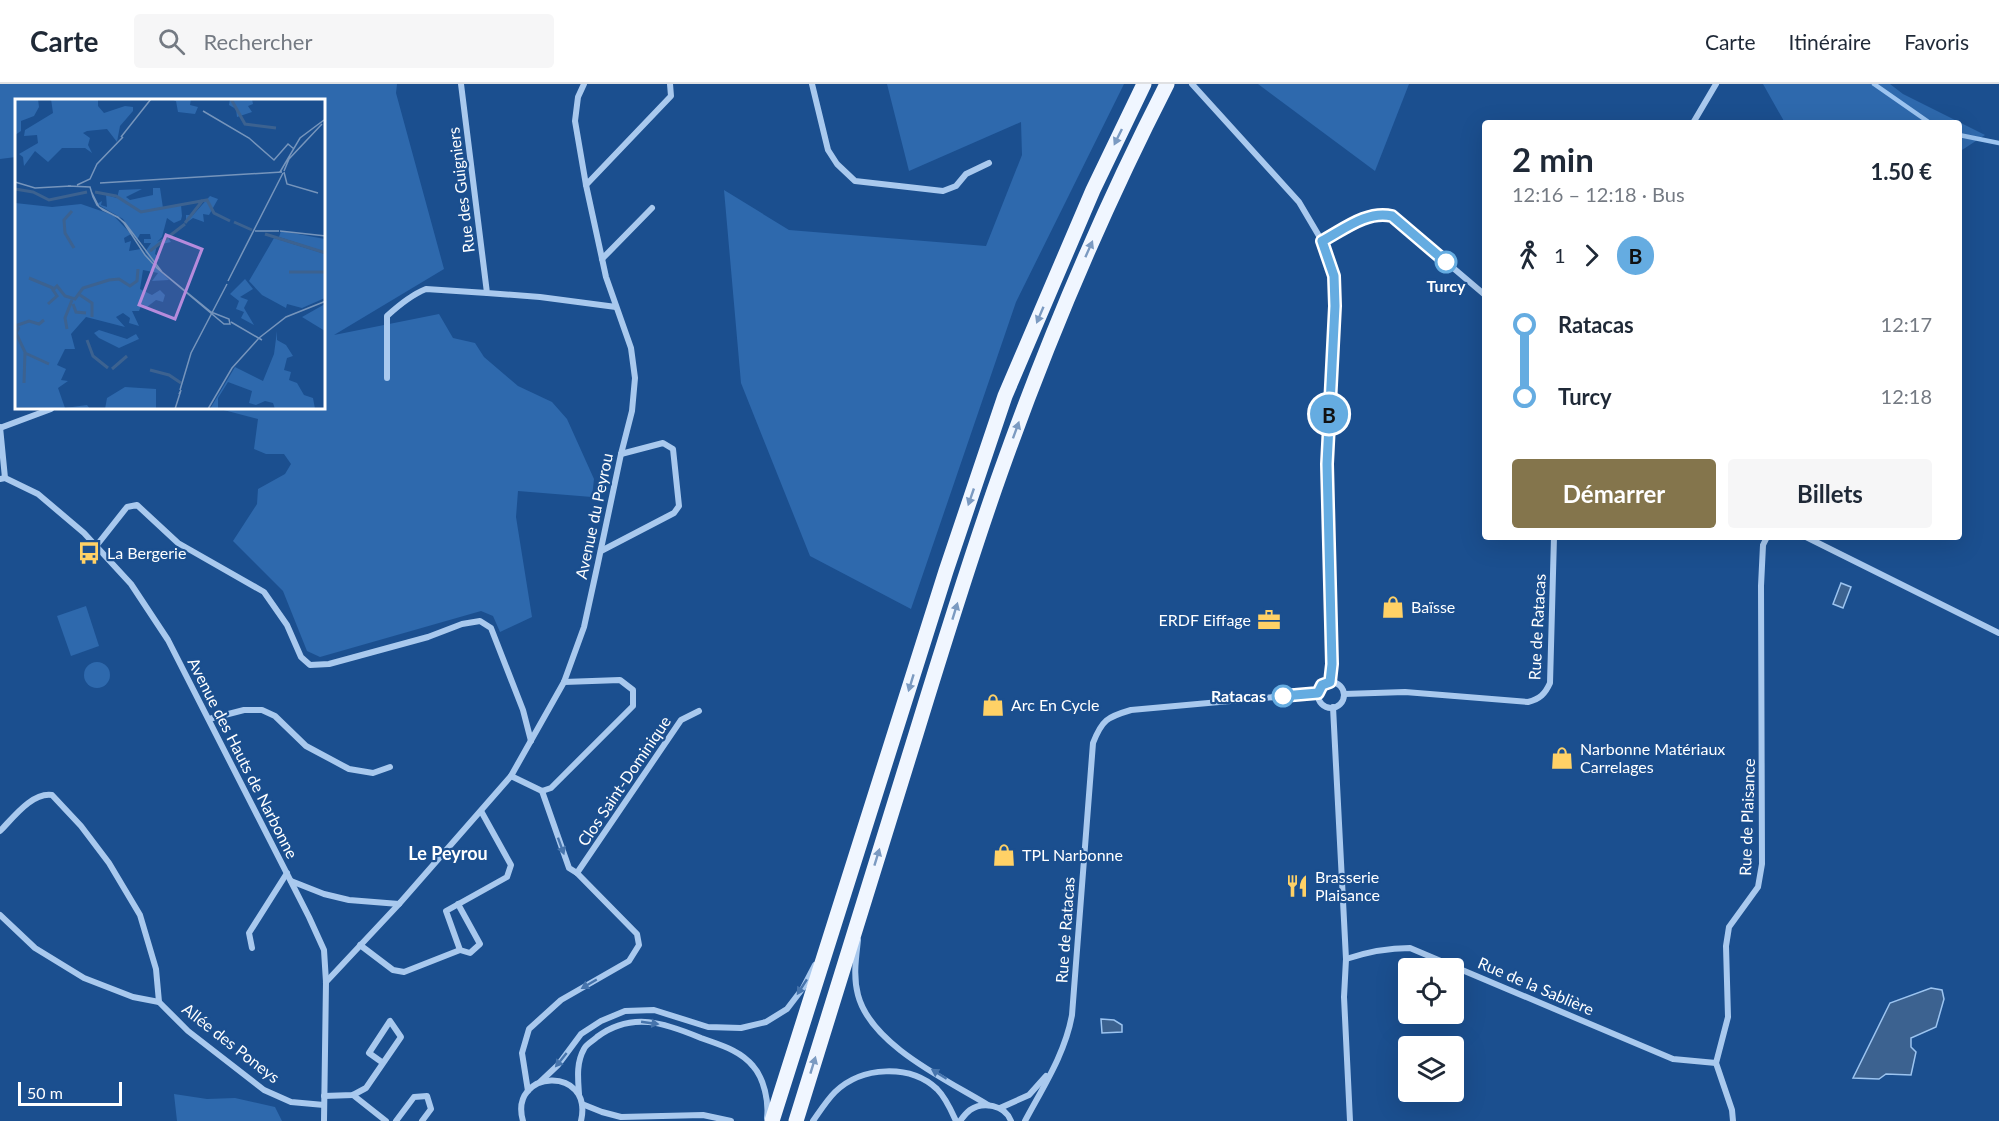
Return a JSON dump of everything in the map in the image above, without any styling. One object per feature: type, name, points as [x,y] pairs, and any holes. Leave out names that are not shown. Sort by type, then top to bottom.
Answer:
[{"type":"main road","points":[[772,1121],[946,571],[1005,396],[1093,190],[1144,84]]},
{"type":"main road","points":[[796,1121],[963,585],[1021,416],[1081,268],[1126,166],[1167,84]]},
{"type":"street","name":"Rue des Guigniers","points":[[461,84],[487,293]]},
{"type":"street","name":"Avenue du Peyrou","points":[[326,982],[399,904],[511,776],[564,682],[584,627],[632,411],[635,378],[631,348],[602,259],[586,185],[575,121],[578,97],[584,84]]},
{"type":"street","points":[[586,185],[671,96],[670,84]]},
{"type":"street","points":[[812,84],[828,150],[837,164],[855,181],[943,191],[956,186],[966,174],[989,164]]},
{"type":"street","points":[[1192,84],[1299,202],[1322,241],[1334,276],[1335,306],[1327,464],[1332,664],[1330,682]]},
{"type":"street","points":[[1695,120],[1716,84]]},
{"type":"street","points":[[602,259],[652,208]]},
{"type":"street","points":[[1322,241],[1369,217],[1382,214],[1392,216],[1482,292]]},
{"type":"street","points":[[387,378],[387,316],[398,306],[426,289],[540,297],[616,307]]},
{"type":"street","points":[[3,479],[0,428],[48,410]]},
{"type":"street","points":[[601,551],[674,513],[679,506],[674,449],[663,444],[621,454]]},
{"type":"street","name":"Avenue des Hauts de Narbonne","points":[[3,479],[38,494],[97,545],[131,584],[168,640],[287,873],[324,951],[326,982],[324,1121]]},
{"type":"street","points":[[97,545],[127,507],[137,505],[178,543],[264,592],[287,625],[301,657],[310,664],[329,664],[428,638],[462,624],[480,621],[491,628],[523,710],[531,741]]},
{"type":"street","name":"Rue de Ratacas","points":[[1344,694],[1405,693],[1528,702],[1537,700],[1546,693],[1550,683],[1554,540]]},
{"type":"street","name":"Rue de Plaisance","points":[[1716,1063],[1728,1017],[1726,946],[1729,927],[1758,887],[1762,864],[1761,586],[1763,545],[1766,540]]},
{"type":"street","points":[[1812,540],[1999,633]]},
{"type":"street","points":[[511,776],[542,791],[551,788],[633,706],[633,690],[620,680],[564,682]]},
{"type":"street","points":[[1330,682],[1339,686],[1344,694],[1342,701],[1333,707],[1320,702],[1318,693],[1322,685],[1330,682]]},
{"type":"street","name":"Rue de Ratacas","points":[[1025,1121],[1069,1036],[1093,743],[1099,728],[1113,715],[1131,710],[1318,693]]},
{"type":"street","points":[[1333,707],[1346,959],[1344,997],[1350,1121]]},
{"type":"street","points":[[209,719],[244,710],[262,711],[275,716],[306,746],[349,769],[374,773],[390,767]]},
{"type":"street","name":"Clos Saint-Dominique","points":[[577,873],[681,720],[699,711]]},
{"type":"street","points":[[523,1121],[522,1106],[528,1091],[522,1053],[529,1029],[561,1000],[629,962],[639,945],[637,934],[577,873],[569,868],[542,791]]},
{"type":"street","name":"Allée des Poneys","points":[[0,831],[31,801],[44,794],[52,795],[81,826],[109,863],[140,915],[156,969],[159,1002]]},
{"type":"street","points":[[459,950],[446,911],[507,877],[511,864],[482,811]]},
{"type":"street","points":[[252,948],[249,933],[287,873]]},
{"type":"street","points":[[291,881],[324,894],[349,900],[399,904]]},
{"type":"street","points":[[360,945],[393,970],[404,972],[459,950],[470,952],[480,944],[458,904]]},
{"type":"street","points":[[860,913],[855,972],[858,996],[870,1023],[887,1040],[918,1061],[988,1105],[1000,1108],[1011,1121]]},
{"type":"street","name":"Allée des Poneys","points":[[0,915],[35,948],[84,978],[133,997],[159,1002],[188,1031],[264,1090],[291,1102],[324,1105]]},
{"type":"street","points":[[528,1091],[558,1065],[581,1034],[601,1021],[625,1011],[654,1010],[708,1027],[741,1028],[766,1022],[787,1009],[803,988],[831,936]]},
{"type":"street","name":"Rue de la Sablière","points":[[1346,959],[1367,952],[1410,948],[1673,1059],[1716,1063]]},
{"type":"street","points":[[581,1121],[582,1104],[579,1094],[578,1068],[584,1048],[604,1032],[625,1023],[647,1020],[681,1029],[739,1053],[755,1067],[765,1089],[766,1121]]},
{"type":"street","points":[[324,1096],[353,1095],[366,1088],[401,1037],[390,1022],[369,1053],[383,1063]]},
{"type":"street","points":[[1716,1063],[1732,1110],[1733,1121]]},
{"type":"street","name":"Rue de Ratacas","points":[[1000,1108],[1029,1095],[1053,1069]]},
{"type":"street","points":[[813,1121],[836,1091],[857,1077],[886,1071],[918,1076],[937,1089],[958,1121],[967,1111],[988,1105]]},
{"type":"street","points":[[540,1082],[557,1080],[573,1087],[579,1094]]},
{"type":"street","points":[[353,1095],[386,1121]]},
{"type":"street","points":[[396,1121],[414,1097],[427,1096],[431,1109],[422,1121]]},
{"type":"street","points":[[582,1104],[621,1117],[703,1115],[731,1121]]},
{"type":"shaded area","points":[[0,84],[397,84],[396,93],[444,269],[334,335],[439,314],[453,338],[475,343],[484,357],[518,386],[552,402],[567,419],[594,479],[592,497],[518,491],[516,517],[532,617],[500,632],[493,616],[481,611],[320,657],[307,651],[283,591],[233,541],[257,504],[258,489],[285,474],[291,464],[284,454],[266,454],[254,449],[258,419],[224,410],[326,410],[326,99],[15,99],[15,157],[0,159]]},
{"type":"shaded area","points":[[887,84],[1124,84],[1016,302],[911,609],[810,556],[741,383],[724,190],[789,230],[986,246],[1022,155],[1021,122],[909,171]]},
{"type":"shaded area","points":[[1258,84],[1409,84],[1375,171]]},
{"type":"shaded area","points":[[1763,84],[1890,84],[1903,94],[1955,120],[1783,120]]},
{"type":"shaded area","points":[[1962,124],[1985,135],[1962,150]]},
{"type":"shaded area","points":[[1841,583],[1851,587],[1843,608],[1833,604]]},
{"type":"shaded area","points":[[86,606],[99,646],[71,656],[57,616]]},
{"type":"shaded area","points":[[97,662],[106,666],[110,675],[106,684],[97,688],[88,684],[84,675],[88,666]]},
{"type":"shaded area","points":[[1931,988],[1942,990],[1944,999],[1936,1027],[1911,1038],[1911,1047],[1916,1052],[1911,1075],[1886,1074],[1879,1079],[1853,1078],[1890,1003]]},
{"type":"shaded area","points":[[1101,1019],[1114,1020],[1122,1025],[1122,1032],[1102,1033]]},
{"type":"shaded area","points":[[174,1094],[207,1099],[235,1098],[275,1107],[282,1121],[177,1121]]},
{"type":"waterway","points":[[1874,84],[1926,120]]},
{"type":"waterway","points":[[1962,136],[1999,143]]},
{"type":"bus line","name":"B","points":[[1283,696],[1318,693],[1322,685],[1330,682],[1332,664],[1327,464],[1335,306],[1334,276],[1322,241],[1348,226],[1382,214],[1392,216],[1446,262]]},
{"type":"place","name":"Turcy","points":[[1446,262]]},
{"type":"place","name":"La Bergerie","points":[[89,553]]},
{"type":"place","name":"Baïsse","points":[[1393,607]]},
{"type":"place","name":"ERDF Eiffage","points":[[1269,620]]},
{"type":"place","name":"Ratacas","points":[[1283,696]]},
{"type":"place","name":"Arc En Cycle","points":[[993,705]]},
{"type":"place","name":"Narbonne Matériaux Carrelages","points":[[1562,758]]},
{"type":"place","name":"TPL Narbonne","points":[[1004,855]]},
{"type":"place","name":"Brasserie Plaisance","points":[[1297,886]]},
{"type":"district","name":"Le Peyrou","points":[[448,854]]}]
